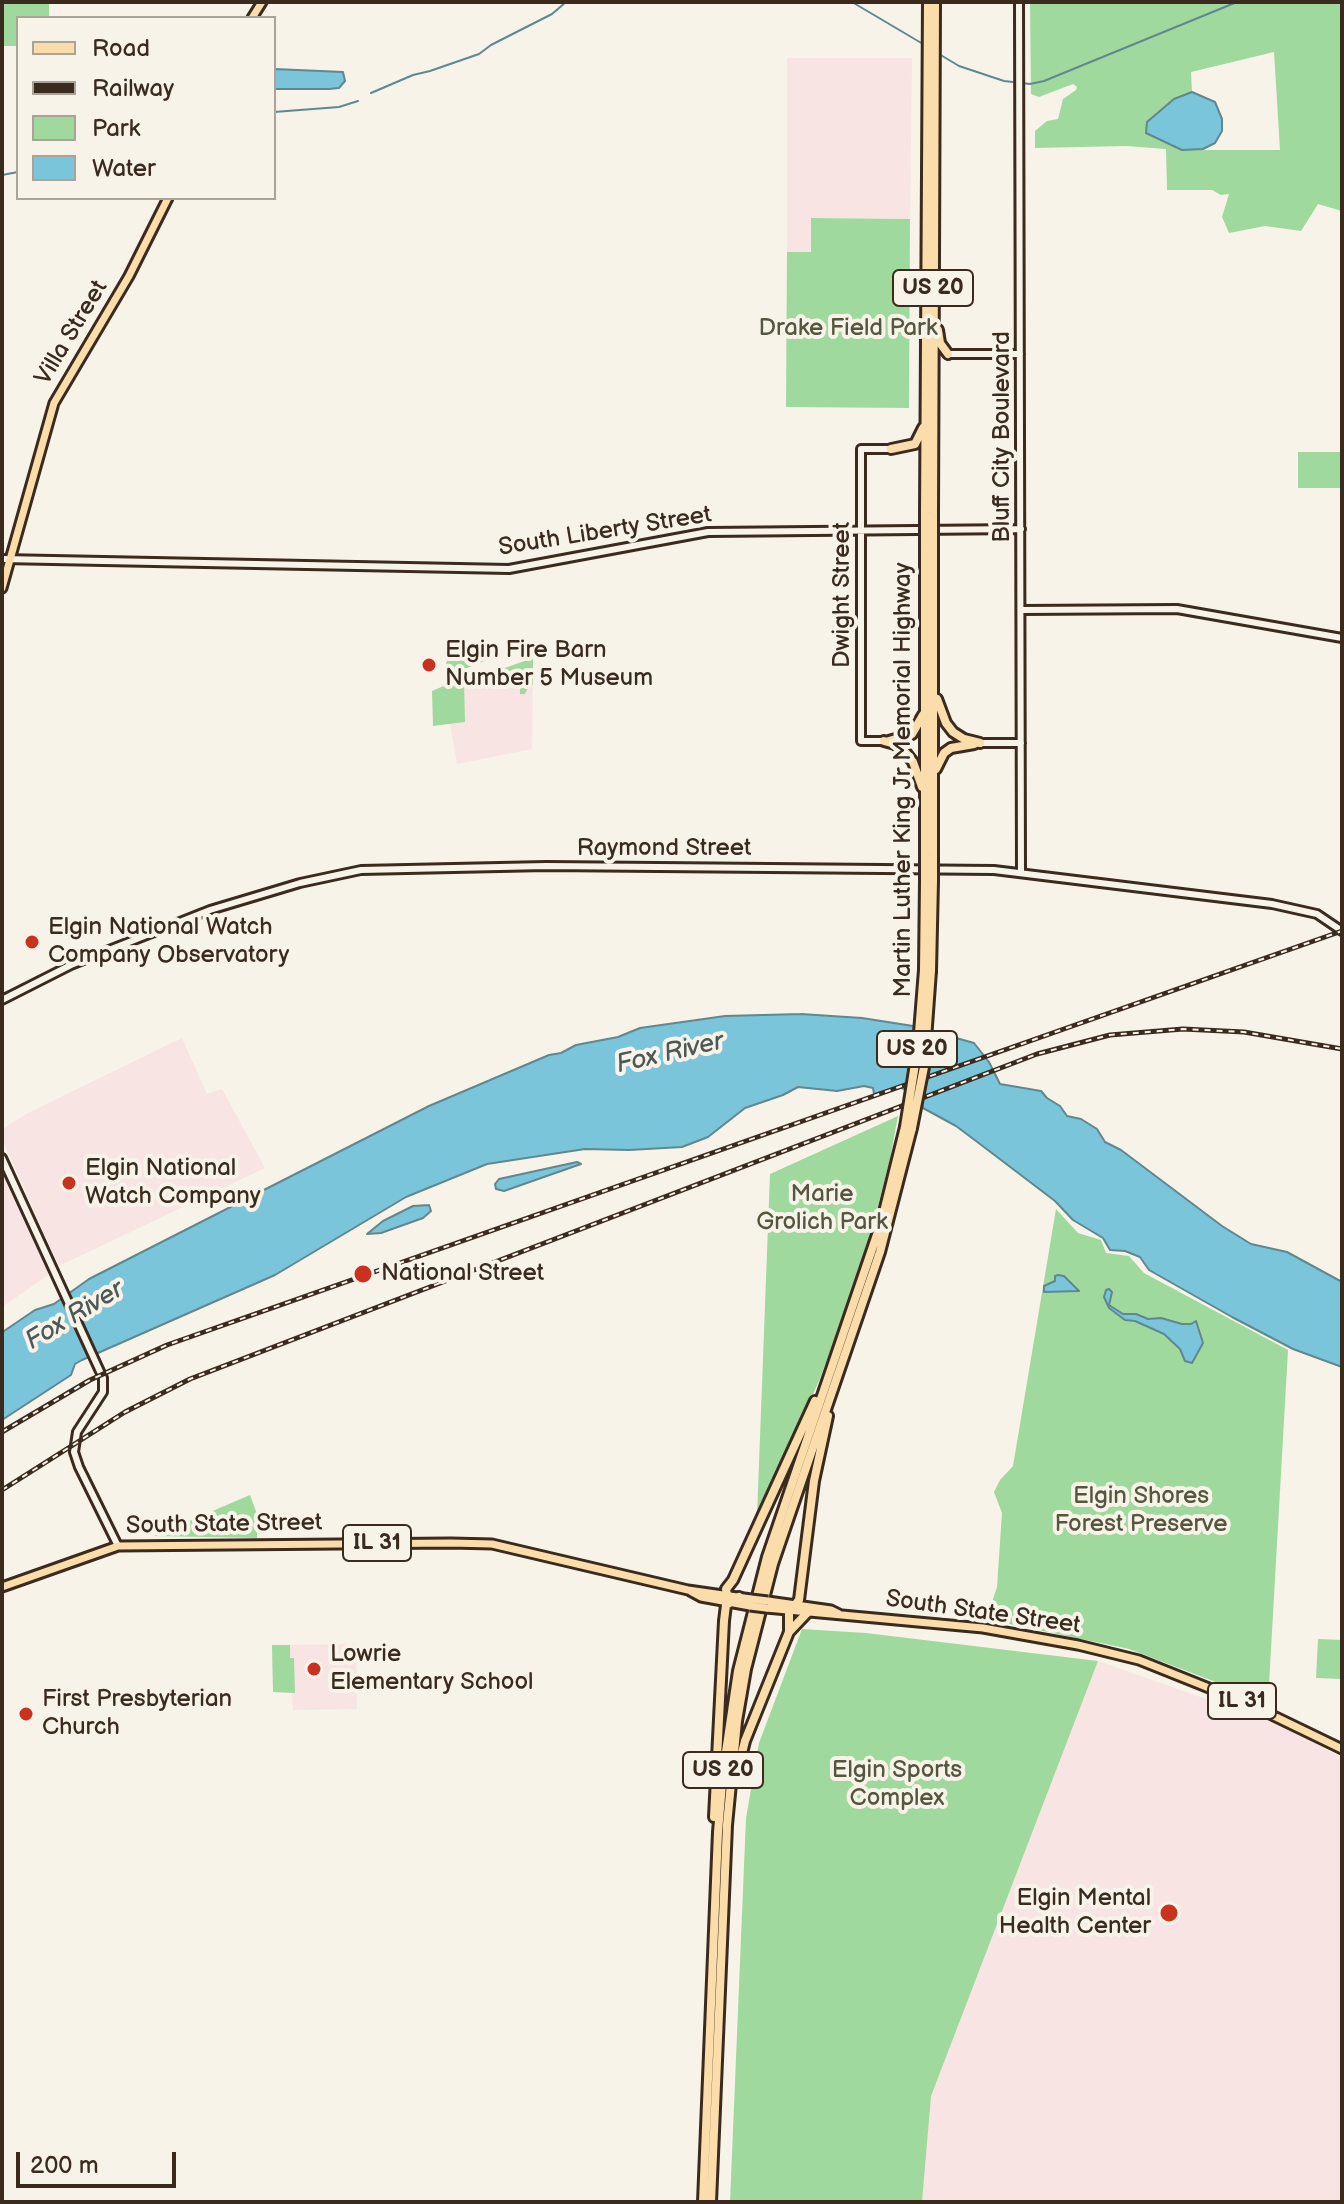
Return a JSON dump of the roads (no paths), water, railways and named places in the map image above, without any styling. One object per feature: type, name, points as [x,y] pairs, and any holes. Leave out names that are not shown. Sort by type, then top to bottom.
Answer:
[{"type":"highway","name":"Martin Luther King Jr Memorial Highway","points":[[928,2],[932,62],[933,277],[925,808],[929,855]]},
{"type":"highway","name":"Martin Luther King Jr Memorial Highway","points":[[929,512],[926,420],[935,2]]},
{"type":"highway","points":[[933,277],[938,296],[938,338],[948,354]]},
{"type":"highway","points":[[891,449],[915,444],[926,420]]},
{"type":"highway","name":"Martin Luther King Jr Memorial Highway","points":[[711,2202],[727,1825],[737,1721],[758,1615],[888,1226],[909,1127],[928,970],[933,778],[933,675],[929,631]]},
{"type":"highway","points":[[933,675],[946,723],[964,739],[980,743]]},
{"type":"highway","points":[[884,741],[912,734],[923,718],[926,705]]},
{"type":"highway","points":[[884,741],[895,744],[913,762],[921,783],[925,808]]},
{"type":"highway","points":[[933,778],[944,753],[960,746],[980,743]]},
{"type":"highway","name":"Martin Luther King Jr Memorial Highway","points":[[703,2202],[713,1931],[723,1772],[738,1671],[767,1557],[882,1220],[909,1127]]},
{"type":"highway","points":[[727,1825],[745,1741],[789,1632],[792,1608],[799,1600],[807,1525],[822,1441],[847,1346]]},
{"type":"highway","points":[[713,1931],[714,1799],[724,1621],[728,1599],[726,1589],[733,1580],[837,1353]]},
{"type":"highway","points":[[728,1599],[739,1597]]},
{"type":"highway","points":[[789,1632],[807,1613]]},
{"type":"main road","name":"Villa Street","points":[[2,588],[6,559],[54,403],[129,276],[167,200]]},
{"type":"main road","name":"South State Street","points":[[2,1587],[118,1546],[492,1544],[688,1590],[701,1597],[831,1610],[839,1614]]},
{"type":"main road","name":"South State Street","points":[[739,1597],[750,1602]]},
{"type":"main road","name":"South State Street","points":[[792,1608],[830,1616],[839,1614],[1014,1632],[1139,1660],[1249,1704],[1342,1749]]},
{"type":"street","name":"Bluff City Boulevard","points":[[1019,2],[1021,873]]},
{"type":"street","points":[[948,354],[1020,354]]},
{"type":"street","name":"Dwight Street","points":[[884,741],[861,741],[861,449],[891,449]]},
{"type":"street","name":"South Liberty Street","points":[[6,559],[509,569],[701,532],[1021,529]]},
{"type":"street","points":[[1021,610],[1177,609],[1342,638]]},
{"type":"street","points":[[980,743],[1021,743]]},
{"type":"street","name":"Raymond Street","points":[[2,1000],[71,965],[203,913],[276,890],[361,870],[540,866],[969,869],[1272,904],[1317,914],[1342,931]]},
{"type":"street","points":[[2,1158],[103,1378],[103,1392],[77,1432],[74,1452],[118,1546]]},
{"type":"water","points":[[276,69],[343,72],[345,81],[339,88],[276,89]]},
{"type":"water","points":[[1192,92],[1215,102],[1222,119],[1222,131],[1215,143],[1203,149],[1182,150],[1146,133],[1147,122],[1174,99]]},
{"type":"water","name":"Fox River","points":[[801,1014],[862,1018],[913,1026],[974,1043],[989,1062],[1000,1084],[1041,1091],[1067,1116],[1081,1119],[1097,1129],[1105,1142],[1121,1150],[1222,1226],[1251,1244],[1287,1252],[1342,1282],[1342,1367],[1293,1349],[1232,1317],[1149,1270],[1140,1257],[1125,1251],[1110,1250],[1103,1238],[1073,1220],[1055,1201],[980,1144],[956,1126],[923,1108],[920,1094],[898,1087],[874,1094],[873,1088],[864,1086],[837,1091],[798,1087],[745,1108],[708,1137],[682,1147],[585,1149],[487,1164],[406,1197],[275,1275],[82,1360],[75,1364],[71,1375],[2,1420],[4,1331],[35,1310],[54,1304],[89,1279],[429,1106],[576,1045],[618,1037],[640,1028],[725,1016]]},
{"type":"water","points":[[577,1162],[581,1164],[504,1191],[496,1189],[499,1179]]},
{"type":"water","points":[[429,1205],[431,1211],[423,1218],[381,1233],[367,1234],[383,1221],[413,1206]]},
{"type":"water","points":[[1058,1275],[1064,1276],[1079,1291],[1044,1292],[1044,1286],[1055,1281]]},
{"type":"water","points":[[1109,1289],[1112,1292],[1109,1305],[1123,1314],[1161,1318],[1182,1324],[1196,1321],[1203,1343],[1192,1363],[1185,1361],[1180,1349],[1164,1334],[1135,1321],[1125,1320],[1109,1308],[1104,1297]]},
{"type":"waterway","points":[[371,93],[413,75],[479,54],[552,14],[566,2]]},
{"type":"waterway","points":[[852,2],[923,44]]},
{"type":"waterway","points":[[939,54],[959,66],[1004,81],[1030,84],[1237,2]]},
{"type":"waterway","points":[[276,112],[339,107],[358,101]]},
{"type":"waterway","points":[[2,175],[16,172]]},
{"type":"railway","points":[[2,1432],[90,1380],[167,1345],[1342,931]]},
{"type":"railway","points":[[2,1490],[125,1412],[190,1379],[1037,1054],[1110,1035],[1183,1029],[1244,1032],[1342,1049]]},
{"type":"place","name":"Elgin Fire Barn Number 5 Museum","points":[[429,665]]},
{"type":"place","name":"Elgin National Watch Company Observatory","points":[[32,942]]},
{"type":"place","name":"Elgin National Watch Company","points":[[69,1183]]},
{"type":"place","name":"National Street","points":[[363,1274]]},
{"type":"place","name":"Lowrie Elementary School","points":[[314,1669]]},
{"type":"place","name":"First Presbyterian Church","points":[[26,1714]]},
{"type":"place","name":"Elgin Mental Health Center","points":[[1169,1913]]},
{"type":"park label","name":"Drake Field Park","points":[[848,329]]},
{"type":"park label","name":"Marie Grolich Park","points":[[822,1209]]},
{"type":"park label","name":"Elgin Shores Forest Preserve","points":[[1141,1511]]},
{"type":"park label","name":"Elgin Sports Complex","points":[[897,1785]]}]
